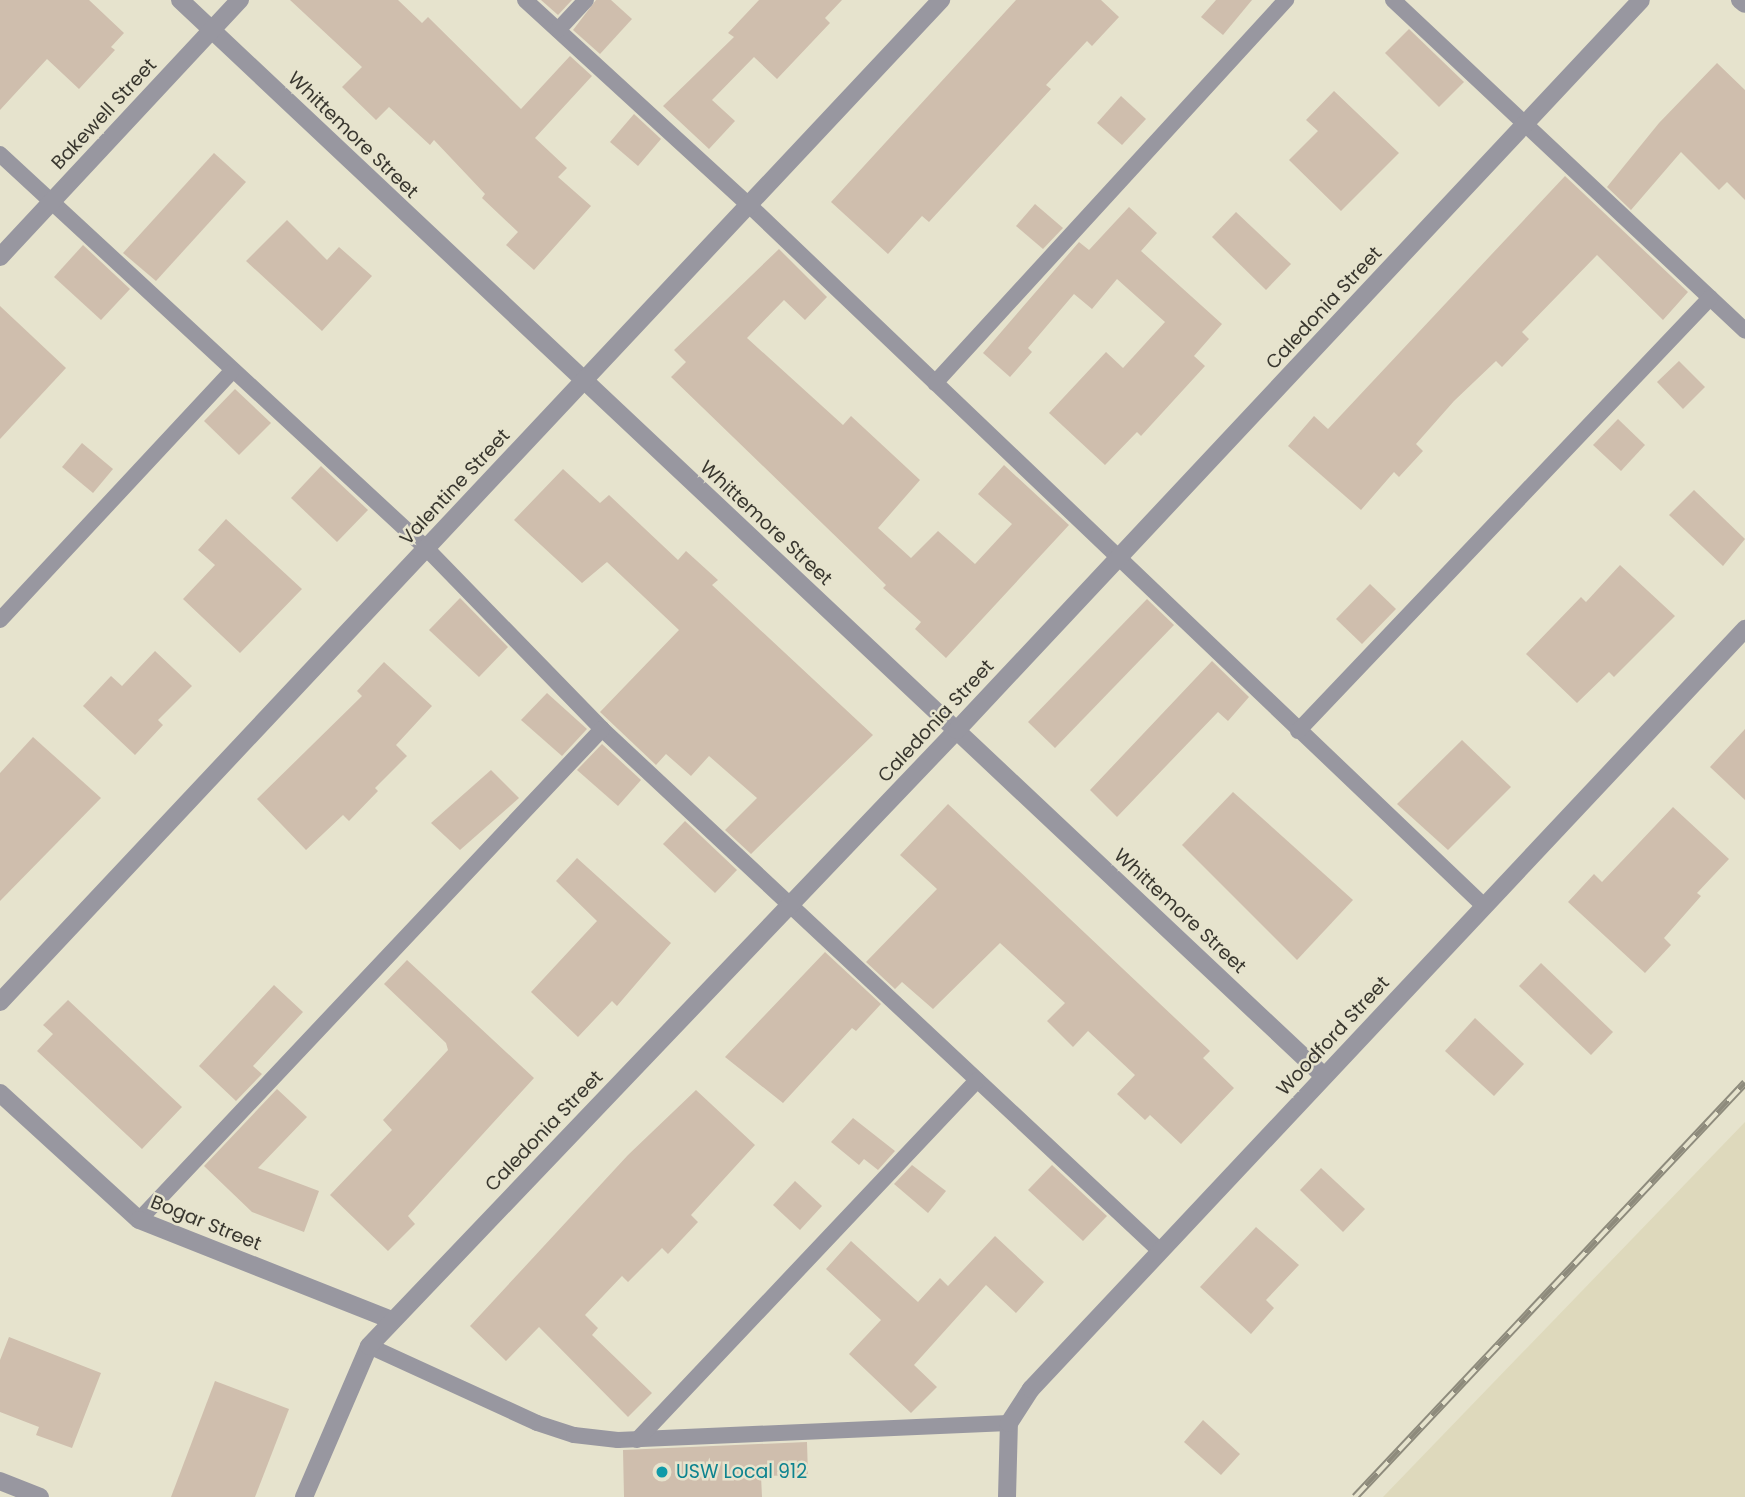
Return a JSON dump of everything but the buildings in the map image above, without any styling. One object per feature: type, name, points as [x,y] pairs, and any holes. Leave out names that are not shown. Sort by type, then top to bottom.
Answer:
[{"type":"street","name":"Whittemore Street","points":[[180,0],[583,382],[1324,1076]]},
{"type":"street","name":"Bakewell Street","points":[[0,257],[240,0]]},
{"type":"street","name":"Valentine Street","points":[[0,1002],[942,0]]},
{"type":"street","name":"Caledonia Street","points":[[304,1497],[369,1346],[392,1320],[957,730],[1641,0]]},
{"type":"street","points":[[1740,0],[1745,4]]},
{"type":"street","name":"Woodford Street","points":[[1009,1423],[1031,1389],[1745,629]]},
{"type":"street","name":"Bogar Street","points":[[0,1094],[139,1220],[392,1320]]},
{"type":"street","points":[[1007,1497],[1009,1423]]},
{"type":"street","points":[[0,1481],[40,1497]]},
{"type":"lane","points":[[526,0],[749,205],[1298,731],[1485,906]]},
{"type":"lane","points":[[558,30],[586,0]]},
{"type":"lane","points":[[935,383],[1286,0]]},
{"type":"lane","points":[[1393,0],[1745,331]]},
{"type":"lane","points":[[0,154],[53,200],[231,372],[426,548],[602,729],[1160,1251]]},
{"type":"lane","points":[[1298,731],[1710,298]]},
{"type":"lane","points":[[0,620],[231,372]]},
{"type":"lane","points":[[139,1220],[602,729]]},
{"type":"lane","points":[[637,1440],[977,1080]]},
{"type":"lane","points":[[369,1346],[537,1423],[574,1435],[637,1440],[1009,1423]]},
{"type":"shaded area","points":[[1745,1122],[1745,1497],[1383,1497]]},
{"type":"railway","points":[[1355,1497],[1745,1083]]},
{"type":"place","name":"USW Local 912","points":[[662,1472]]}]
